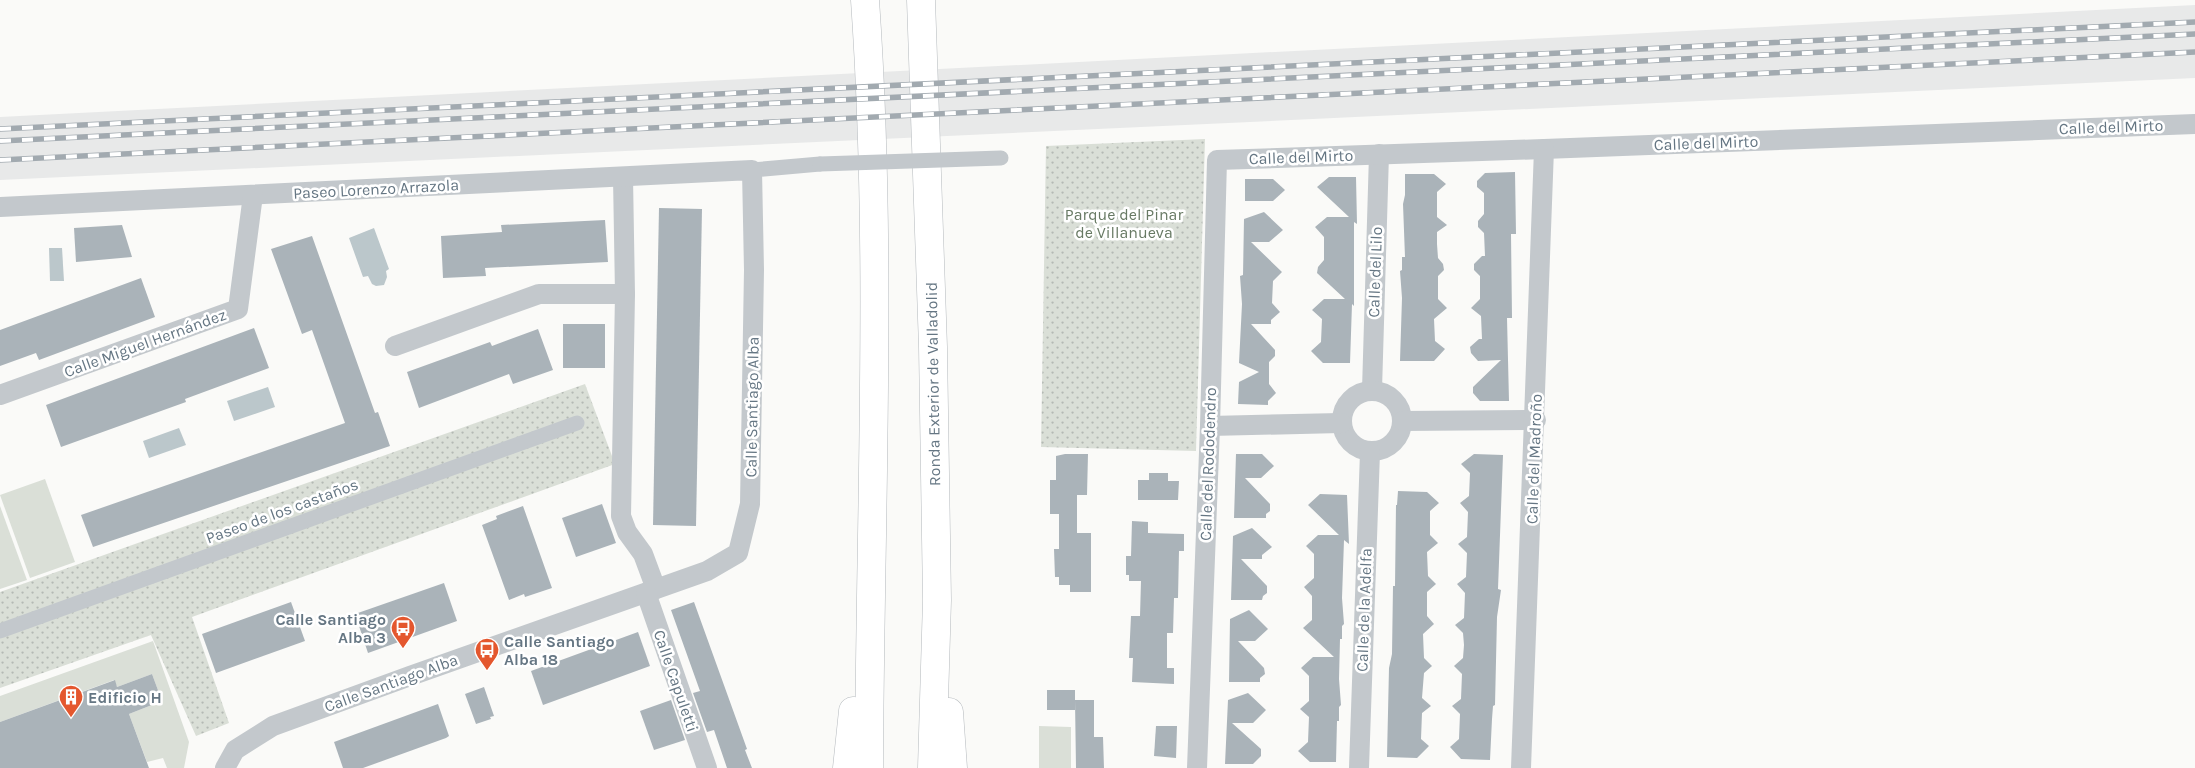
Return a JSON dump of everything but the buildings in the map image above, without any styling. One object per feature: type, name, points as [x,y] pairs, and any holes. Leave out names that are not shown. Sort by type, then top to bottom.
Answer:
[{"type":"highway","points":[[865,0],[873,228],[874,377],[869,628],[869,768]]},
{"type":"highway","name":"Ronda Exterior de Valladolid","points":[[922,0],[933,347],[937,600],[932,768]]},
{"type":"highway","points":[[937,600],[946,668],[953,768]]},
{"type":"highway","points":[[848,768],[857,678],[869,628]]},
{"type":"street","name":"Calle del Mirto","points":[[1217,160],[2195,124]]},
{"type":"street","name":"Calle del Madroño","points":[[1522,768],[1536,420],[1544,149]]},
{"type":"street","name":"Calle del Lilo","points":[[1372,390],[1379,154]]},
{"type":"street","points":[[752,170],[820,164],[1001,158]]},
{"type":"street","name":"Calle del Rododendro","points":[[1197,768],[1210,426],[1217,160]]},
{"type":"street","name":"Paseo Lorenzo Arrazola","points":[[0,206],[752,170]]},
{"type":"street","name":"Calle Santiago Alba","points":[[225,768],[235,750],[273,726],[707,571],[738,553],[750,504],[754,270],[752,170]]},
{"type":"street","points":[[623,176],[624,294],[621,516],[627,532],[643,554],[651,591]]},
{"type":"street","name":"Calle Miguel Hernández","points":[[0,395],[238,309],[254,195]]},
{"type":"street","points":[[395,346],[539,294],[624,294]]},
{"type":"street","points":[[1372,390],[1390,396],[1401,411],[1403,420],[1397,440],[1389,447],[1370,452],[1359,449],[1350,443],[1344,434],[1341,423],[1343,410],[1350,400],[1360,393],[1372,390]]},
{"type":"street","points":[[1403,420],[1536,420]]},
{"type":"street","name":"Paseo de los castaños","points":[[0,631],[577,423]]},
{"type":"street","points":[[1210,426],[1341,423]]},
{"type":"street","name":"Calle de la Adelfa","points":[[1359,768],[1370,452]]},
{"type":"street","name":"Calle Capuletti","points":[[651,591],[707,768]]},
{"type":"shaded area","points":[[2195,5],[2195,78],[0,180],[0,117]]},
{"type":"shaded area","points":[[374,228],[389,269],[386,271],[387,277],[384,285],[376,286],[372,284],[368,276],[363,277],[349,238]]},
{"type":"shaded area","points":[[49,248],[62,248],[64,281],[50,281]]},
{"type":"shaded area","points":[[268,387],[275,407],[234,421],[227,401]]},
{"type":"shaded area","points":[[179,428],[186,445],[149,458],[143,441]]},
{"type":"green space","name":"Parque del Pinar de Villanueva","points":[[1205,139],[1196,451],[1041,447],[1046,146]]},
{"type":"green space","points":[[585,384],[615,464],[192,617],[229,723],[196,736],[151,635],[0,688],[0,592]]},
{"type":"green space","points":[[45,479],[75,562],[30,578],[0,495]]},
{"type":"green space","points":[[0,506],[27,580],[0,589]]},
{"type":"green space","points":[[153,641],[189,742],[184,768],[167,768],[163,758],[147,762],[129,714],[162,701],[152,674],[117,687],[114,680],[0,722],[0,696]]},
{"type":"green space","points":[[1039,726],[1071,727],[1071,768],[1039,768]]},
{"type":"railway","points":[[0,129],[2195,22]]},
{"type":"railway","points":[[0,141],[2195,34]]},
{"type":"railway","points":[[0,160],[2195,52]]},
{"type":"place","name":"Calle Santiago Alba 3","points":[[403,649]]},
{"type":"place","name":"Calle Santiago Alba 18","points":[[487,671]]},
{"type":"place","name":"Edificio H","points":[[71,718]]}]
